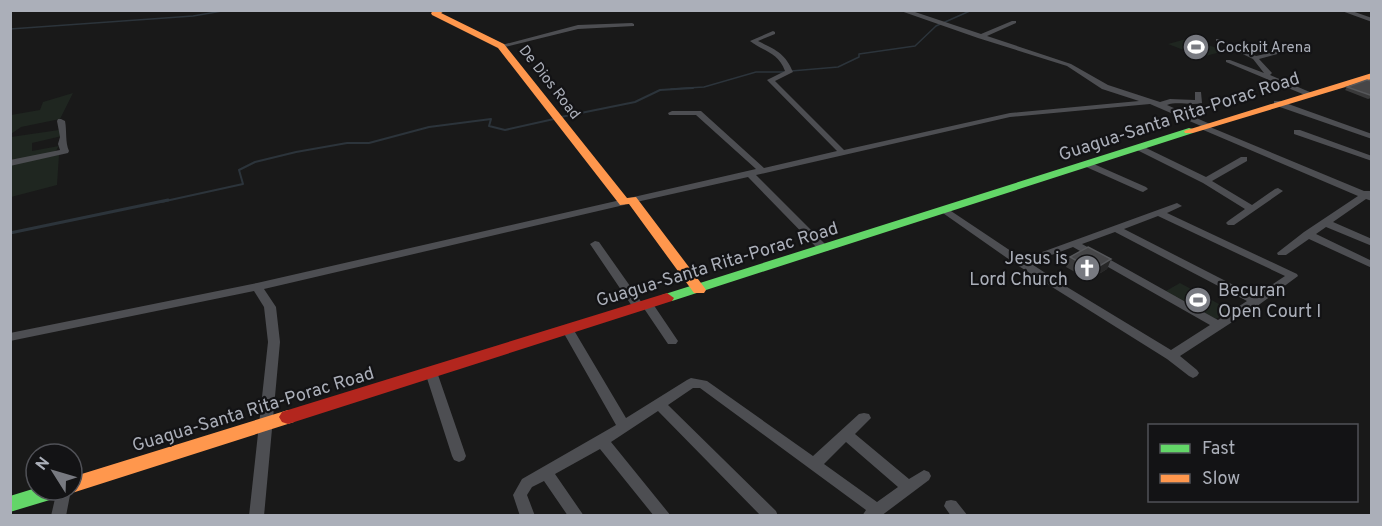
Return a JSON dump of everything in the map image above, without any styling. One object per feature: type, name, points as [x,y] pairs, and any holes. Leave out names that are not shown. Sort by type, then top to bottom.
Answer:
[{"type":"main road","name":"De Dios Road","points":[[442,10],[435,13],[501,46],[699,290]]},
{"type":"main road","name":"Guagua-Santa Rita-Porac Road","points":[[84,481],[642,305],[699,290],[1308,93],[1371,76]]},
{"type":"street","points":[[901,10],[1070,65],[1105,87],[1160,105],[1369,195]]},
{"type":"street","points":[[1342,10],[1371,20]]},
{"type":"street","points":[[980,37],[1014,22]]},
{"type":"street","points":[[501,46],[578,27],[632,25]]},
{"type":"street","points":[[772,33],[753,41],[778,54],[789,71],[771,80],[842,152]]},
{"type":"street","points":[[1218,40],[1255,57],[1268,73],[1266,76]]},
{"type":"street","points":[[1255,57],[1294,48]]},
{"type":"street","points":[[1228,61],[1308,93]]},
{"type":"street","points":[[1160,105],[1170,101],[1199,101],[1198,94]]},
{"type":"street","points":[[10,337],[257,287],[761,169],[1027,112],[1151,102]]},
{"type":"street","points":[[1277,103],[1371,137]]},
{"type":"street","points":[[672,113],[698,113],[761,169]]},
{"type":"street","points":[[10,163],[65,151],[62,144],[64,137],[62,121]]},
{"type":"street","points":[[1297,132],[1371,159]]},
{"type":"street","points":[[1140,148],[1206,181],[1252,209]]},
{"type":"street","points":[[1206,181],[1244,159]]},
{"type":"street","points":[[1087,164],[1143,189]]},
{"type":"street","points":[[749,173],[824,249]]},
{"type":"street","points":[[1231,223],[1278,191]]},
{"type":"street","points":[[1282,253],[1369,195]]},
{"type":"street","points":[[1021,263],[1177,206]]},
{"type":"street","points":[[945,211],[1021,263],[1171,356],[1193,374]]},
{"type":"street","points":[[1159,213],[1293,276],[1171,356]]},
{"type":"street","points":[[1326,223],[1371,243]]},
{"type":"street","points":[[1115,228],[1256,301]]},
{"type":"street","points":[[1308,234],[1371,265]]},
{"type":"street","points":[[1073,243],[1219,325]]},
{"type":"street","points":[[595,244],[672,341]]},
{"type":"street","points":[[256,516],[274,342],[270,307],[257,287]]},
{"type":"street","points":[[568,330],[624,426]]},
{"type":"street","points":[[431,372],[459,456]]},
{"type":"street","points":[[528,516],[519,495],[521,489],[602,441],[692,382],[703,384],[815,463],[873,513],[924,476]]},
{"type":"street","points":[[659,404],[771,516]]},
{"type":"street","points":[[815,463],[864,418]]},
{"type":"street","points":[[846,434],[908,487]]},
{"type":"street","points":[[602,441],[664,516]]},
{"type":"street","points":[[546,473],[578,516]]},
{"type":"shaded area","name":"Cockpit Arena","points":[[1190,38],[1224,51],[1202,57],[1168,44]]},
{"type":"shaded area","points":[[73,93],[60,119],[21,127],[11,134],[11,115],[40,110],[43,102]]},
{"type":"shaded area","points":[[59,130],[62,136],[32,143],[32,151],[59,146],[55,152],[11,162],[11,137]]},
{"type":"shaded area","points":[[59,155],[57,185],[11,197],[10,164]]},
{"type":"shaded area","name":"Becuran Open Court I","points":[[1180,283],[1230,310],[1216,319],[1166,291]]},
{"type":"building","points":[[1367,80],[1371,81],[1371,95],[1347,87]]},
{"type":"building","points":[[1088,247],[1111,259],[1093,270],[1070,257]]},
{"type":"waterway","points":[[10,29],[193,16],[228,10]]},
{"type":"waterway","points":[[791,71],[838,67],[859,57],[859,54],[915,46],[936,26],[972,10]]},
{"type":"waterway","points":[[671,89],[704,87],[756,72],[784,72]]},
{"type":"waterway","points":[[561,117],[635,102],[660,90],[693,88]]},
{"type":"waterway","points":[[161,202],[243,184],[239,170],[255,162],[296,152],[347,143],[369,143],[429,127],[491,119],[489,126],[505,130],[554,119]]},
{"type":"waterway","points":[[10,233],[168,200]]},
{"type":"traffic: fast","points":[[667,298],[1189,131]]},
{"type":"traffic: fast","points":[[10,504],[24,500]]},
{"type":"traffic: slow","points":[[442,10],[435,13],[501,46],[624,202],[632,200],[699,290]]},
{"type":"traffic: slow","points":[[1189,131],[1372,76]]},
{"type":"traffic: slow","points":[[84,481],[288,417]]},
{"type":"traffic: jam","points":[[288,417],[667,298]]},
{"type":"place","name":"Cockpit Arena","points":[[1196,47]]},
{"type":"place","name":"Jesus is Lord Church","points":[[1087,268]]},
{"type":"place","name":"Becuran Open Court I","points":[[1198,300]]}]
